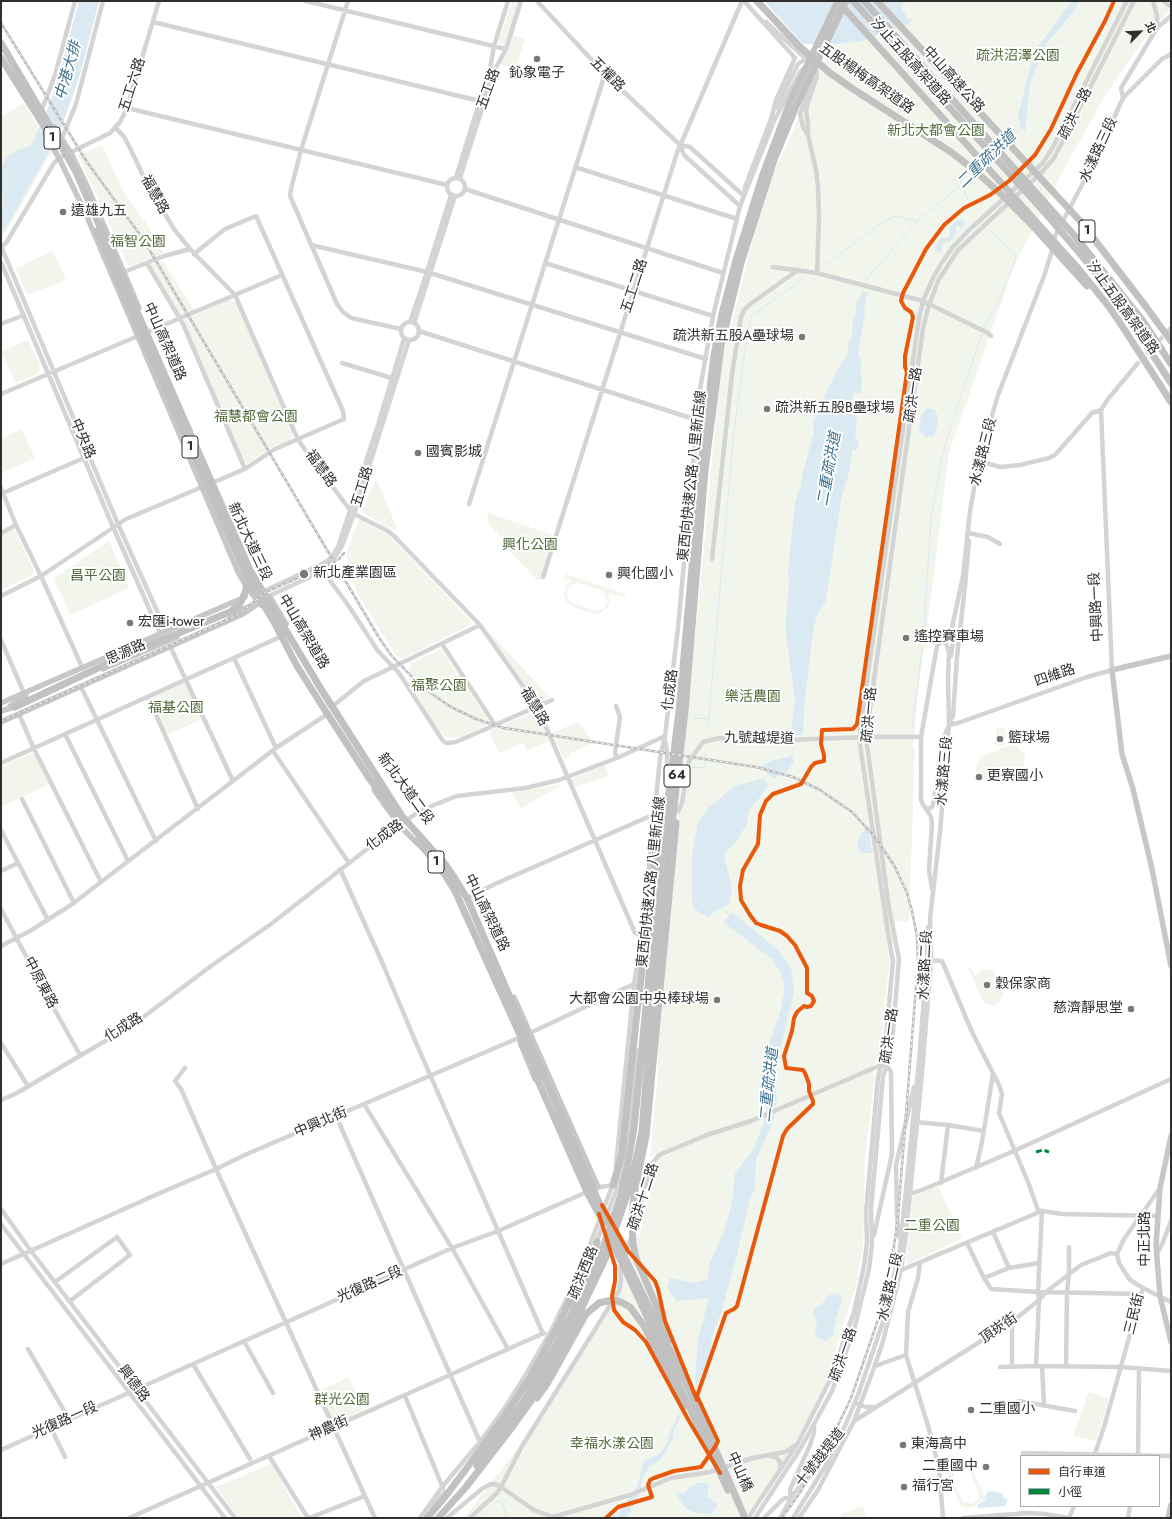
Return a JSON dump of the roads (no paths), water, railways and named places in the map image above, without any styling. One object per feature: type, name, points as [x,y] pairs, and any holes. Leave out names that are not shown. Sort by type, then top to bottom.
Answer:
[{"type":"highway","name":"五股楊梅高架道路","points":[[757,1],[800,47],[830,73],[856,92],[951,152],[1000,193],[1030,223],[1119,322]]},
{"type":"highway","name":"汐止五股高架道路","points":[[838,1],[1077,267],[1119,322],[1171,402]]},
{"type":"highway","name":"東西向快速公路 八里新店線","points":[[433,1518],[479,1463],[532,1386],[555,1348],[603,1248],[615,1214],[628,1163],[634,1128],[658,880],[679,711],[703,446],[714,360],[722,314],[740,245],[768,160],[790,102],[838,1]]},
{"type":"highway","name":"東西向快速公路 八里新店線","points":[[438,1518],[496,1449],[538,1388],[573,1328],[606,1257],[626,1198],[635,1165],[642,1131],[655,971],[680,754],[694,611],[705,470],[718,366],[730,308],[749,236],[774,160],[797,104],[846,1]]},
{"type":"highway","name":"中山高速公路","points":[[853,1],[1046,214],[1098,269],[1171,383]]},
{"type":"highway","name":"中山高速公路","points":[[864,1],[1007,160],[1143,321],[1171,364]]},
{"type":"highway","name":"汐止五股高架道路","points":[[877,1],[1081,222],[1171,341]]},
{"type":"highway","name":"1","points":[[883,1],[966,93],[994,129]]},
{"type":"highway","name":"中山高架道路","points":[[1,43],[76,172],[233,533],[256,580],[321,689],[405,817],[445,864],[467,898],[605,1221]]},
{"type":"highway","points":[[1,51],[40,116]]},
{"type":"highway","name":"中山高架道路","points":[[1,58],[52,138],[75,182],[249,581],[274,622],[297,666],[368,778],[389,807],[440,867],[459,897],[504,1002],[605,1221]]},
{"type":"highway","points":[[15,707],[130,653],[218,618],[235,609],[245,594],[247,581],[246,569],[233,533]]},
{"type":"highway","points":[[258,592],[267,598],[294,652],[363,763],[380,788],[405,817]]},
{"type":"highway","points":[[690,1390],[641,1271],[633,1244],[632,1229],[634,1195],[646,1136],[678,808],[691,693],[695,633],[694,611]]},
{"type":"highway","points":[[616,1186],[622,1154],[660,817],[672,764]]},
{"type":"highway","points":[[425,852],[439,864],[456,886],[508,1001],[540,1079]]},
{"type":"highway","points":[[616,1186],[636,1139],[652,989],[667,920]]},
{"type":"highway","points":[[534,1043],[598,1193],[605,1221]]},
{"type":"highway","points":[[522,1046],[588,1194],[605,1221]]},
{"type":"highway","name":"中山橋","points":[[605,1221],[690,1390],[745,1518]]},
{"type":"highway","name":"中山橋","points":[[605,1221],[740,1518]]},
{"type":"highway","points":[[484,1470],[540,1380],[573,1321],[581,1300],[597,1242]]},
{"type":"highway","points":[[427,1518],[445,1497],[530,1378],[549,1344],[575,1289],[581,1269]]},
{"type":"highway","points":[[446,1518],[495,1458],[547,1384],[586,1314],[599,1303],[612,1300],[621,1302],[630,1307],[644,1326],[691,1420],[713,1458]]},
{"type":"main road","name":"1","points":[[1,40],[40,116],[54,148],[62,157]]},
{"type":"main road","name":"1","points":[[1,63],[59,141],[71,153]]},
{"type":"main road","name":"1","points":[[40,116],[47,124],[62,150]]},
{"type":"main road","name":"1","points":[[59,141],[62,150],[62,157]]},
{"type":"main road","name":"新北大道三段","points":[[71,153],[124,272],[144,334],[202,487],[238,572],[258,592]]},
{"type":"main road","name":"新北大道三段","points":[[62,157],[84,212],[144,334],[212,484],[258,592],[259,603]]},
{"type":"main road","name":"思源路","points":[[1,711],[22,698],[82,671],[95,663],[163,632],[258,592]]},
{"type":"main road","name":"思源路","points":[[1,722],[243,614],[267,598]]},
{"type":"main road","name":"新北大道二段","points":[[267,598],[405,817],[449,865],[463,885],[534,1043]]},
{"type":"main road","name":"思源路","points":[[1,711],[15,707],[259,603]]},
{"type":"main road","name":"新北大道二段","points":[[259,603],[267,614],[326,715],[379,797],[399,824],[425,852],[443,875],[454,893],[522,1046]]},
{"type":"main road","name":"四維路","points":[[1112,670],[1171,656]]},
{"type":"main road","name":"思源路","points":[[1,703],[82,667],[95,663]]},
{"type":"main road","name":"中興路一段","points":[[1112,670],[1122,754],[1153,875],[1171,966]]},
{"type":"main road","name":"1","points":[[534,1043],[598,1187]]},
{"type":"main road","name":"1","points":[[522,1046],[524,1055],[585,1192]]},
{"type":"main road","name":"中正北路","points":[[1171,1136],[1160,1188],[1156,1244],[1160,1296],[1171,1342]]},
{"type":"main road","points":[[1168,1518],[1171,1505]]},
{"type":"street","points":[[40,116],[56,75],[75,1]]},
{"type":"street","points":[[59,141],[76,104],[103,1]]},
{"type":"street","name":"五工六路","points":[[62,157],[103,137],[116,128],[120,122],[127,108],[159,1]]},
{"type":"street","points":[[306,1],[506,49]]},
{"type":"street","points":[[348,1],[301,150],[290,196],[311,245],[343,312],[351,318],[401,329]]},
{"type":"street","name":"五工路","points":[[458,178],[482,101],[494,46],[508,1]]},
{"type":"street","name":"五工路","points":[[482,101],[494,71],[506,49],[521,1]]},
{"type":"street","name":"五權路","points":[[537,1],[605,74],[680,145],[684,155],[740,206]]},
{"type":"street","name":"疏洪一路","points":[[780,1469],[832,1390],[855,1326],[869,1269],[872,1244],[871,1209],[893,961],[860,737],[862,714],[917,332],[923,302],[935,273],[953,247],[968,231],[1042,164],[1053,147],[1127,1]]},
{"type":"street","name":"疏洪一路","points":[[755,1518],[802,1446],[838,1361],[854,1312],[864,1266],[867,1242],[866,1212],[878,1077],[889,1059],[892,1043],[899,959],[889,908],[866,737],[923,328],[929,305],[938,281],[958,250],[1042,172],[1054,158],[1134,1]]},
{"type":"street","points":[[1153,1],[1157,16],[1157,28]]},
{"type":"street","points":[[1164,1],[1171,6]]},
{"type":"street","points":[[744,2],[814,65],[817,72],[806,109],[808,135],[816,170],[819,201],[820,217],[817,273]]},
{"type":"street","points":[[744,2],[795,58],[776,100],[773,120]]},
{"type":"street","name":"五工二路","points":[[543,577],[680,145],[744,2]]},
{"type":"street","points":[[1123,98],[1121,88],[1157,28],[1171,16]]},
{"type":"street","points":[[153,22],[482,101]]},
{"type":"street","name":"水漾路三段","points":[[933,893],[949,724],[949,652],[946,643],[950,636],[963,576],[970,510],[979,461],[998,395],[1044,276],[1052,252],[1055,236],[1092,166],[1123,98],[1162,59],[1171,54]]},
{"type":"street","points":[[773,120],[798,64],[804,60],[808,60]]},
{"type":"street","points":[[773,120],[802,69],[808,67],[812,70],[813,76],[800,114],[803,127],[808,135]]},
{"type":"street","points":[[469,504],[605,74]]},
{"type":"street","points":[[127,108],[447,185]]},
{"type":"street","name":"化成路","points":[[1,1100],[28,1086],[134,1024],[271,924],[399,824],[405,817],[457,796],[526,788],[568,777],[617,758],[665,736],[674,670],[697,420],[713,316],[740,206],[744,196],[745,186],[773,120]]},
{"type":"street","name":"福慧路","points":[[116,128],[124,137],[148,186],[174,230],[194,254],[235,295],[298,439],[350,510],[354,514],[390,532],[480,625],[537,706],[635,933],[642,935]]},
{"type":"street","name":"五權路","points":[[680,145],[690,147],[744,196]]},
{"type":"street","points":[[1,247],[6,243],[54,163],[62,157]]},
{"type":"street","points":[[575,167],[737,219]]},
{"type":"street","points":[[458,178],[464,183],[465,189],[462,194],[453,195],[447,190],[447,185],[451,179],[458,178]]},
{"type":"street","points":[[465,189],[723,273]]},
{"type":"street","points":[[412,322],[453,195]]},
{"type":"street","points":[[1,596],[41,576],[126,519],[245,469],[266,455],[298,439],[341,421],[344,418],[344,414],[256,216],[225,229],[194,254]]},
{"type":"street","points":[[311,245],[429,273],[706,359]]},
{"type":"street","name":"中央路","points":[[1,247],[52,373],[84,458],[113,527],[163,632]]},
{"type":"street","points":[[124,272],[164,256],[190,249]]},
{"type":"street","name":"中央路","points":[[1,262],[24,315],[52,373],[163,632]]},
{"type":"street","points":[[147,263],[180,319],[245,469]]},
{"type":"street","points":[[546,263],[713,316]]},
{"type":"street","points":[[773,267],[817,273],[923,302],[988,333],[991,336]]},
{"type":"street","points":[[712,559],[732,374],[741,317],[744,310],[749,305],[798,270]]},
{"type":"street","points":[[1,394],[282,275]]},
{"type":"street","points":[[1,324],[24,315]]},
{"type":"street","points":[[412,322],[417,326],[419,331],[417,337],[407,340],[402,335],[401,329],[403,325],[412,322]]},
{"type":"street","points":[[1167,332],[1171,328]]},
{"type":"street","points":[[419,331],[697,420]]},
{"type":"street","name":"五工路","points":[[258,592],[320,566],[327,561],[338,547],[407,340]]},
{"type":"street","points":[[342,363],[394,379]]},
{"type":"street","points":[[979,461],[1000,467],[1020,465],[1049,458],[1055,455],[1092,413],[1101,410],[1108,399],[1138,363]]},
{"type":"street","name":"五工路","points":[[267,598],[323,571],[330,565],[342,546],[354,514],[394,379]]},
{"type":"street","name":"中興路一段","points":[[1101,410],[1112,670]]},
{"type":"street","points":[[82,667],[16,525],[2,491],[84,458]]},
{"type":"street","points":[[1,533],[16,525]]},
{"type":"street","points":[[927,810],[932,807],[934,802],[941,746],[953,716],[957,657],[969,548],[968,533],[988,537],[1000,544]]},
{"type":"street","points":[[323,571],[348,605],[378,651],[399,673],[443,741],[446,743],[456,742],[552,700]]},
{"type":"street","points":[[334,705],[364,681],[480,625]]},
{"type":"street","points":[[949,663],[954,634],[952,627]]},
{"type":"street","points":[[1,763],[280,637]]},
{"type":"street","points":[[1,640],[24,693]]},
{"type":"street","points":[[933,893],[929,870],[932,824],[931,818],[927,810],[922,805],[921,800],[921,737],[937,646],[941,642],[946,643]]},
{"type":"street","points":[[442,644],[495,725]]},
{"type":"street","points":[[170,646],[233,781]]},
{"type":"street","points":[[234,658],[274,750],[349,862]]},
{"type":"street","name":"四維路","points":[[949,724],[958,723],[1112,670]]},
{"type":"street","points":[[81,687],[156,841]]},
{"type":"street","points":[[148,697],[198,809]]},
{"type":"street","points":[[616,706],[620,717],[615,753],[617,758]]},
{"type":"street","points":[[19,714],[34,748],[101,882]]},
{"type":"street","points":[[1,946],[16,939],[74,903],[274,750],[326,715]]},
{"type":"street","points":[[65,734],[128,861]]},
{"type":"street","name":"九號越堤道","points":[[665,736],[667,752],[666,808],[670,811],[676,812],[680,809],[682,803],[689,761],[703,742],[719,738],[808,740],[860,737]]},
{"type":"street","name":"疏洪西路","points":[[420,1518],[442,1487],[480,1442],[525,1376],[551,1331],[581,1269],[616,1186],[634,984],[642,935],[660,758],[665,736]]},
{"type":"street","points":[[860,737],[921,737]]},
{"type":"street","points":[[22,798],[74,903]]},
{"type":"street","points":[[469,897],[654,814]]},
{"type":"street","points":[[1,830],[48,920]]},
{"type":"street","points":[[1,871],[18,863]]},
{"type":"street","points":[[340,869],[376,947],[543,1334]]},
{"type":"street","name":"水漾路二段","points":[[793,1518],[826,1465],[855,1402],[884,1319],[900,1249],[915,1122],[929,960],[930,918],[933,893]]},
{"type":"street","name":"中原東路","points":[[1,909],[80,1055]]},
{"type":"street","name":"疏洪西路","points":[[420,1518],[469,1467],[486,1445],[534,1376],[564,1322],[578,1292],[626,1157],[630,1131],[641,985],[642,935]]},
{"type":"street","points":[[929,960],[942,961],[970,1026],[1002,1094],[999,1113],[1038,1210],[1062,1214],[1157,1216]]},
{"type":"street","name":"水漾路二段","points":[[799,1518],[818,1490],[854,1421],[886,1333],[901,1270],[910,1194],[918,1068],[929,960]]},
{"type":"street","points":[[634,984],[641,985]]},
{"type":"street","name":"中興北街","points":[[1,1264],[247,1154],[530,1033],[634,984]]},
{"type":"street","points":[[1,1043],[28,1086]]},
{"type":"street","points":[[872,1244],[892,1154],[891,1072],[884,1065]]},
{"type":"street","name":"疏洪十二路","points":[[501,1487],[522,1446],[619,1291],[621,1280],[620,1269],[633,1232],[652,1164],[656,1158],[659,1155],[707,1135],[738,1126],[884,1065]]},
{"type":"street","points":[[185,1068],[176,1081],[375,1518]]},
{"type":"street","points":[[900,1249],[897,1217],[896,1165],[918,1068]]},
{"type":"street","points":[[976,1168],[984,1131],[993,1074]]},
{"type":"street","points":[[910,1194],[933,1188],[941,1183],[1171,1079]]},
{"type":"street","points":[[364,1104],[452,1248],[508,1349]]},
{"type":"street","points":[[336,1116],[480,1442]]},
{"type":"street","points":[[915,1122],[948,1125],[984,1131]]},
{"type":"street","points":[[941,1183],[948,1125]]},
{"type":"street","points":[[892,1154],[898,1154]]},
{"type":"street","name":"光復路二段","points":[[129,1393],[452,1248],[498,1231],[598,1187],[616,1186]]},
{"type":"street","points":[[1117,1254],[1124,1239],[1160,1188]]},
{"type":"street","name":"興德路","points":[[1,1209],[31,1251],[235,1518]]},
{"type":"street","points":[[895,1271],[920,1263],[1042,1211]]},
{"type":"street","points":[[1036,1366],[1042,1211]]},
{"type":"street","points":[[1157,1254],[1171,1220]]},
{"type":"street","name":"興德路","points":[[1,1224],[225,1518]]},
{"type":"street","points":[[993,1232],[1009,1268]]},
{"type":"street","points":[[55,1282],[117,1237],[130,1255],[70,1301]]},
{"type":"street","points":[[967,1243],[991,1289],[1038,1292],[1141,1294]]},
{"type":"street","points":[[1066,1366],[1066,1292],[1069,1274],[1069,1247]]},
{"type":"street","name":"頂崁街","points":[[854,1421],[1012,1322],[1046,1292],[1081,1265],[1111,1253],[1117,1254]]},
{"type":"street","name":"三民街","points":[[1094,1455],[1104,1427],[1143,1288],[1130,1280],[1119,1263],[1117,1254]]},
{"type":"street","points":[[920,1263],[918,1278],[908,1312],[906,1355],[929,1429],[939,1468],[943,1518]]},
{"type":"street","points":[[984,1278],[1009,1268],[1039,1263]]},
{"type":"street","points":[[1143,1288],[1171,1302]]},
{"type":"street","points":[[1012,1314],[1012,1366]]},
{"type":"street","name":"神農街","points":[[129,1518],[334,1426],[405,1396],[450,1374],[551,1331]]},
{"type":"street","points":[[244,1341],[273,1392]]},
{"type":"street","points":[[28,1349],[69,1419]]},
{"type":"street","points":[[875,1366],[906,1355]]},
{"type":"street","points":[[193,1364],[250,1459]]},
{"type":"street","points":[[1042,1366],[1044,1405]]},
{"type":"street","points":[[1000,1367],[1121,1367],[1171,1371]]},
{"type":"street","points":[[1138,1455],[1139,1369]]},
{"type":"street","name":"光復路一段","points":[[1,1450],[129,1393]]},
{"type":"street","points":[[405,1396],[445,1492]]},
{"type":"street","points":[[1019,1401],[1075,1411]]},
{"type":"street","points":[[855,1402],[872,1408],[879,1405]]},
{"type":"street","name":"十號越堤道","points":[[780,1518],[791,1498],[845,1426],[854,1421]]},
{"type":"street","name":"十號越堤道","points":[[791,1498],[790,1490],[814,1433],[811,1423]]},
{"type":"street","points":[[51,1428],[65,1457]]},
{"type":"street","points":[[446,1518],[485,1486],[495,1484],[534,1510],[553,1517],[630,1495],[671,1478],[710,1472],[753,1458],[785,1452],[798,1443]]},
{"type":"street","points":[[1023,1453],[1094,1455]]},
{"type":"street","points":[[269,1456],[308,1518],[365,1496]]},
{"type":"street","points":[[748,1518],[780,1469],[780,1462],[776,1457],[766,1456]]},
{"type":"street","points":[[1160,1456],[1171,1456]]},
{"type":"street","points":[[470,1518],[501,1487]]},
{"type":"street","name":"十號越堤道","points":[[764,1518],[782,1500],[785,1498],[791,1498]]},
{"type":"street","points":[[963,1518],[1028,1513],[1068,1518],[1074,1507]]},
{"type":"street","points":[[1128,1518],[1130,1507]]},
{"type":"water","name":"中港大排","points":[[79,1],[99,1],[79,78],[60,131],[4,231],[1,224],[1,209],[3,204],[1,176],[3,163],[8,156],[15,151],[31,146],[47,110],[58,79]]},
{"type":"water","points":[[764,1],[907,1],[901,9],[907,18],[912,20],[910,23],[861,41],[838,44],[803,44]]},
{"type":"water","points":[[1072,1],[1079,1],[1074,11],[1045,46],[1030,84],[1025,132],[1021,128],[1018,116],[1034,52]]},
{"type":"water","points":[[962,219],[965,223],[963,227],[957,226],[955,228],[957,231],[952,239],[943,243],[942,252],[940,253],[935,251],[935,246],[941,238],[947,238],[949,236],[950,227],[957,220]]},
{"type":"water","points":[[862,290],[868,293],[868,296],[866,296],[866,303],[864,305],[865,314],[858,352],[862,363],[860,368],[862,382],[861,392],[854,394],[851,401],[855,405],[857,412],[855,439],[859,440],[857,450],[852,450],[850,468],[841,500],[825,603],[817,614],[813,631],[804,707],[803,735],[791,735],[795,700],[786,634],[786,620],[789,583],[788,572],[795,504],[798,492],[800,491],[814,431],[812,424],[836,372],[847,355],[852,336],[853,318],[857,315],[856,308],[858,300],[862,295]]},
{"type":"water","points":[[927,408],[935,410],[938,417],[934,436],[927,437],[919,431],[921,416]]},
{"type":"water","points":[[791,756],[794,761],[788,770],[774,779],[760,767],[771,761]]},
{"type":"water","points":[[762,779],[768,785],[749,810],[747,824],[734,844],[724,854],[732,890],[729,904],[717,910],[708,917],[694,909],[692,899],[692,854],[698,823],[708,808],[735,786]]},
{"type":"water","points":[[866,825],[868,826],[872,853],[863,853],[859,850],[857,844]]},
{"type":"water","points":[[733,913],[779,951],[791,968],[794,992],[774,1075],[777,1097],[773,1122],[756,1159],[755,1188],[749,1202],[737,1255],[720,1316],[712,1336],[710,1353],[696,1388],[695,1377],[698,1340],[709,1298],[677,1301],[667,1288],[670,1278],[693,1283],[708,1279],[709,1265],[724,1232],[732,1203],[735,1173],[753,1150],[763,1126],[769,1098],[766,1082],[770,1041],[780,1013],[784,993],[784,983],[781,973],[772,959],[723,922]]},
{"type":"water","points":[[835,1293],[840,1295],[842,1300],[834,1325],[833,1335],[825,1341],[818,1338],[815,1333],[817,1321],[813,1314],[815,1308],[822,1304],[828,1296]]},
{"type":"water","points":[[680,1413],[681,1415],[673,1433],[673,1438],[662,1458],[649,1467],[643,1477],[639,1494],[631,1510],[626,1518],[617,1518],[637,1487],[644,1461],[661,1453],[668,1442],[671,1430]]},
{"type":"water","points":[[697,1483],[705,1483],[709,1486],[707,1496],[717,1504],[715,1509],[710,1514],[700,1514],[689,1510],[683,1505],[676,1493],[685,1493],[690,1487]]},
{"type":"water","points":[[988,1491],[1002,1493],[1003,1498],[1008,1499],[1005,1506],[978,1508],[977,1505],[986,1500],[985,1496]]},
{"type":"waterway","name":"二重疏洪道","points":[[1010,141],[1021,127]]},
{"type":"waterway","name":"二重疏洪道","points":[[1001,150],[1006,145]]},
{"type":"waterway","name":"二重疏洪道","points":[[987,164],[992,159]]},
{"type":"waterway","name":"二重疏洪道","points":[[865,283],[867,278],[917,221],[974,175]]},
{"type":"waterway","points":[[962,186],[969,202]]},
{"type":"waterway","name":"二重疏洪道","points":[[827,264],[880,224],[894,216],[917,221]]},
{"type":"waterway","points":[[984,328],[1001,296],[1016,257],[991,231]]},
{"type":"waterway","points":[[708,727],[733,440],[747,335],[752,316],[802,279]]},
{"type":"waterway","points":[[924,629],[931,518],[942,457],[953,419],[982,334]]},
{"type":"waterway","points":[[912,728],[922,649]]},
{"type":"waterway","points":[[693,718],[708,719]]},
{"type":"waterway","name":"二重疏洪道","points":[[791,758],[795,743]]},
{"type":"waterway","points":[[691,767],[704,768],[705,754]]},
{"type":"waterway","name":"二重疏洪道","points":[[763,780],[769,774]]},
{"type":"waterway","name":"二重疏洪道","points":[[722,907],[731,917]]},
{"type":"waterway","name":"二重疏洪道","points":[[695,1391],[696,1387]]},
{"type":"waterway","points":[[478,1518],[498,1501],[503,1505],[507,1518]]},
{"type":"tunnel","points":[[1142,359],[1167,332]]},
{"type":"railway","points":[[1,23],[87,162],[143,239],[378,636],[391,655],[413,678],[451,707],[476,719],[504,728],[756,767],[793,777],[820,790],[852,812],[875,837],[895,867],[907,893],[912,911],[917,936],[918,961],[898,1216],[892,1261],[879,1317],[851,1398],[827,1448],[799,1494],[782,1518]]},
{"type":"railway","points":[[1,721],[236,616],[266,592],[331,563],[339,559],[344,553]]},
{"type":"place","name":"鈊象電子","points":[[537,59]]},
{"type":"place","name":"遠雄九五","points":[[63,212]]},
{"type":"place","name":"疏洪新五股A壘球場","points":[[802,337]]},
{"type":"place","name":"疏洪新五股B壘球場","points":[[767,409]]},
{"type":"place","name":"國賓影城","points":[[418,453]]},
{"type":"place","name":"新北產業園區","points":[[304,574]]},
{"type":"place","name":"興化國小","points":[[609,575]]},
{"type":"place","name":"宏匯i-tower","points":[[130,623]]},
{"type":"place","name":"遙控賽車場","points":[[906,638]]},
{"type":"place","name":"籃球場","points":[[1000,739]]},
{"type":"place","name":"更寮國小","points":[[979,777]]},
{"type":"place","name":"穀保家商","points":[[987,985]]},
{"type":"place","name":"大都會公園中央棒球場","points":[[717,1000]]},
{"type":"place","name":"慈濟靜思堂","points":[[1131,1009]]},
{"type":"place","name":"二重國小","points":[[971,1410]]},
{"type":"place","name":"東海高中","points":[[903,1445]]},
{"type":"place","name":"二重國中","points":[[986,1467]]},
{"type":"place","name":"福行宮","points":[[904,1487]]},
{"type":"park label","name":"疏洪沼澤公園","points":[[1018,57]]},
{"type":"park label","name":"新北大都會公園","points":[[936,132]]},
{"type":"park label","name":"福智公園","points":[[138,243]]},
{"type":"park label","name":"福慧都會公園","points":[[256,418]]},
{"type":"park label","name":"興化公園","points":[[530,546]]},
{"type":"park label","name":"昌平公園","points":[[98,577]]},
{"type":"park label","name":"福聚公園","points":[[439,687]]},
{"type":"park label","name":"樂活農園","points":[[753,698]]},
{"type":"park label","name":"福基公園","points":[[176,709]]},
{"type":"park label","name":"二重公園","points":[[932,1227]]},
{"type":"park label","name":"群光公園","points":[[342,1401]]},
{"type":"park label","name":"幸福水漾公園","points":[[612,1445]]}]
